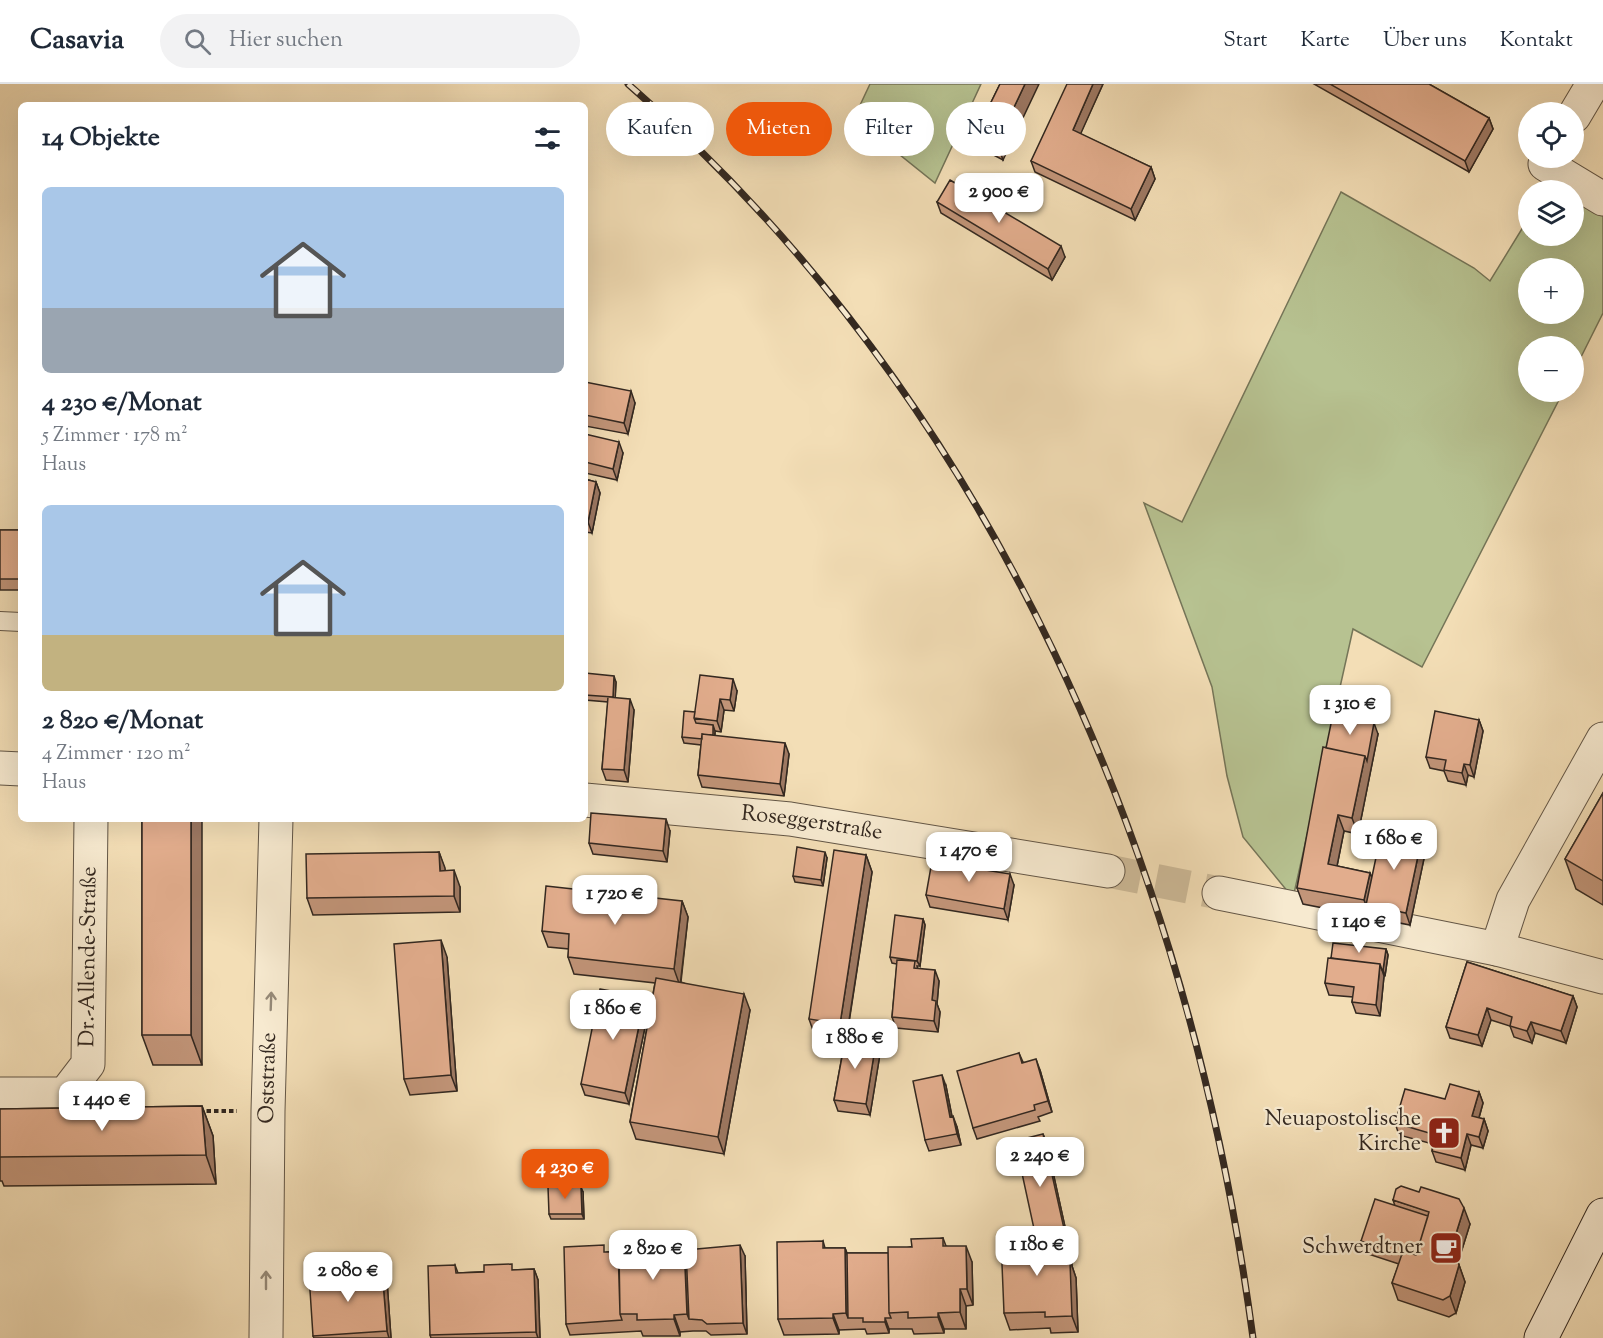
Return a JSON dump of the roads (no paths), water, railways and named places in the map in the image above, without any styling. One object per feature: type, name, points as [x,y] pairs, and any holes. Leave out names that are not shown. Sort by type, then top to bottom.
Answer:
[{"type":"street","points":[[1582,102],[1593,84]]},
{"type":"street","points":[[1552,168],[1603,198]]},
{"type":"street","points":[[1497,949],[1513,900],[1603,740]]},
{"type":"street","points":[[0,768],[18,769]]},
{"type":"street","name":"Roseggerstraße","points":[[588,800],[790,819],[1108,872]]},
{"type":"street","name":"Dr.-Allende-Straße","points":[[0,1095],[65,1094],[88,1064],[91,822]]},
{"type":"street","name":"Oststraße","points":[[266,1338],[268,1111],[276,822]]},
{"type":"street","points":[[1219,893],[1497,949],[1603,977]]},
{"type":"street","points":[[1541,1338],[1603,1215]]},
{"type":"lane","points":[[0,621],[18,621]]},
{"type":"tunnel","points":[[1108,871],[1219,893]]},
{"type":"railway","points":[[628,84],[757,209],[871,347],[970,495],[1054,652],[1124,817],[1180,987],[1223,1161],[1253,1338]]},
{"type":"place","name":"Neuapostolische Kirche","points":[[1444,1133]]},
{"type":"place","name":"Schwerdtner","points":[[1446,1248]]}]
